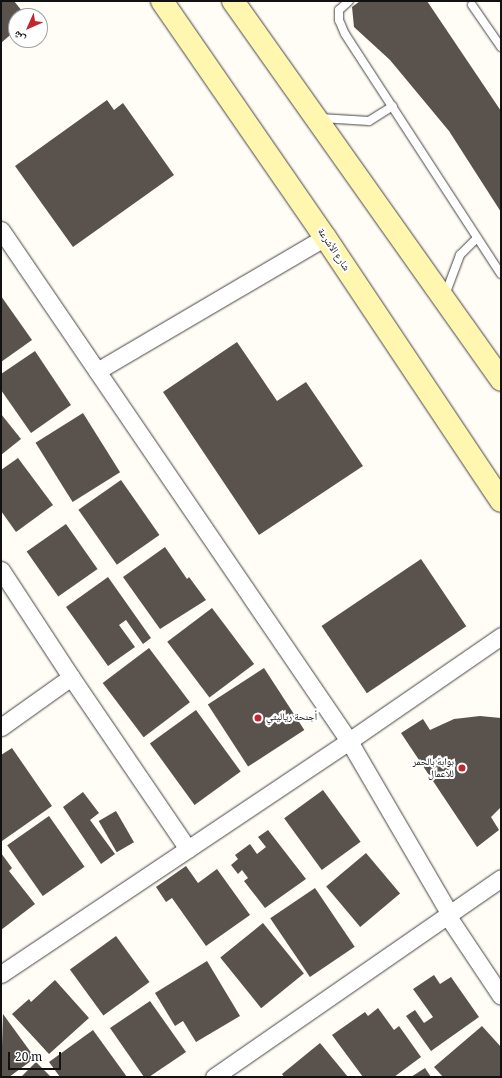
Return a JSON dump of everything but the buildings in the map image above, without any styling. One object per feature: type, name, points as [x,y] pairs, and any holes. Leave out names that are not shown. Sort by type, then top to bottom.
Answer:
[{"type":"street","name":"شارع الأشرعة","points":[[162,1],[325,237],[501,500]]},
{"type":"street","points":[[233,1],[318,117],[501,380]]},
{"type":"street","points":[[1,230],[349,741],[448,914],[501,996]]},
{"type":"street","points":[[97,371],[325,237]]},
{"type":"street","points":[[1,570],[71,677],[188,849]]},
{"type":"street","points":[[1,974],[349,741],[501,636]]},
{"type":"street","points":[[1,727],[71,677]]},
{"type":"street","points":[[214,1077],[501,878]]},
{"type":"lane","points":[[349,1],[339,10],[339,20],[345,34],[501,274]]},
{"type":"lane","points":[[473,2],[501,47]]},
{"type":"lane","points":[[318,117],[369,121],[393,106]]},
{"type":"lane","points":[[444,298],[460,255],[477,238]]},
{"type":"place","name":"أجنحة رياليتي","points":[[258,718]]},
{"type":"place","name":"بوابة بالحمر للاعمال","points":[[462,768]]}]
